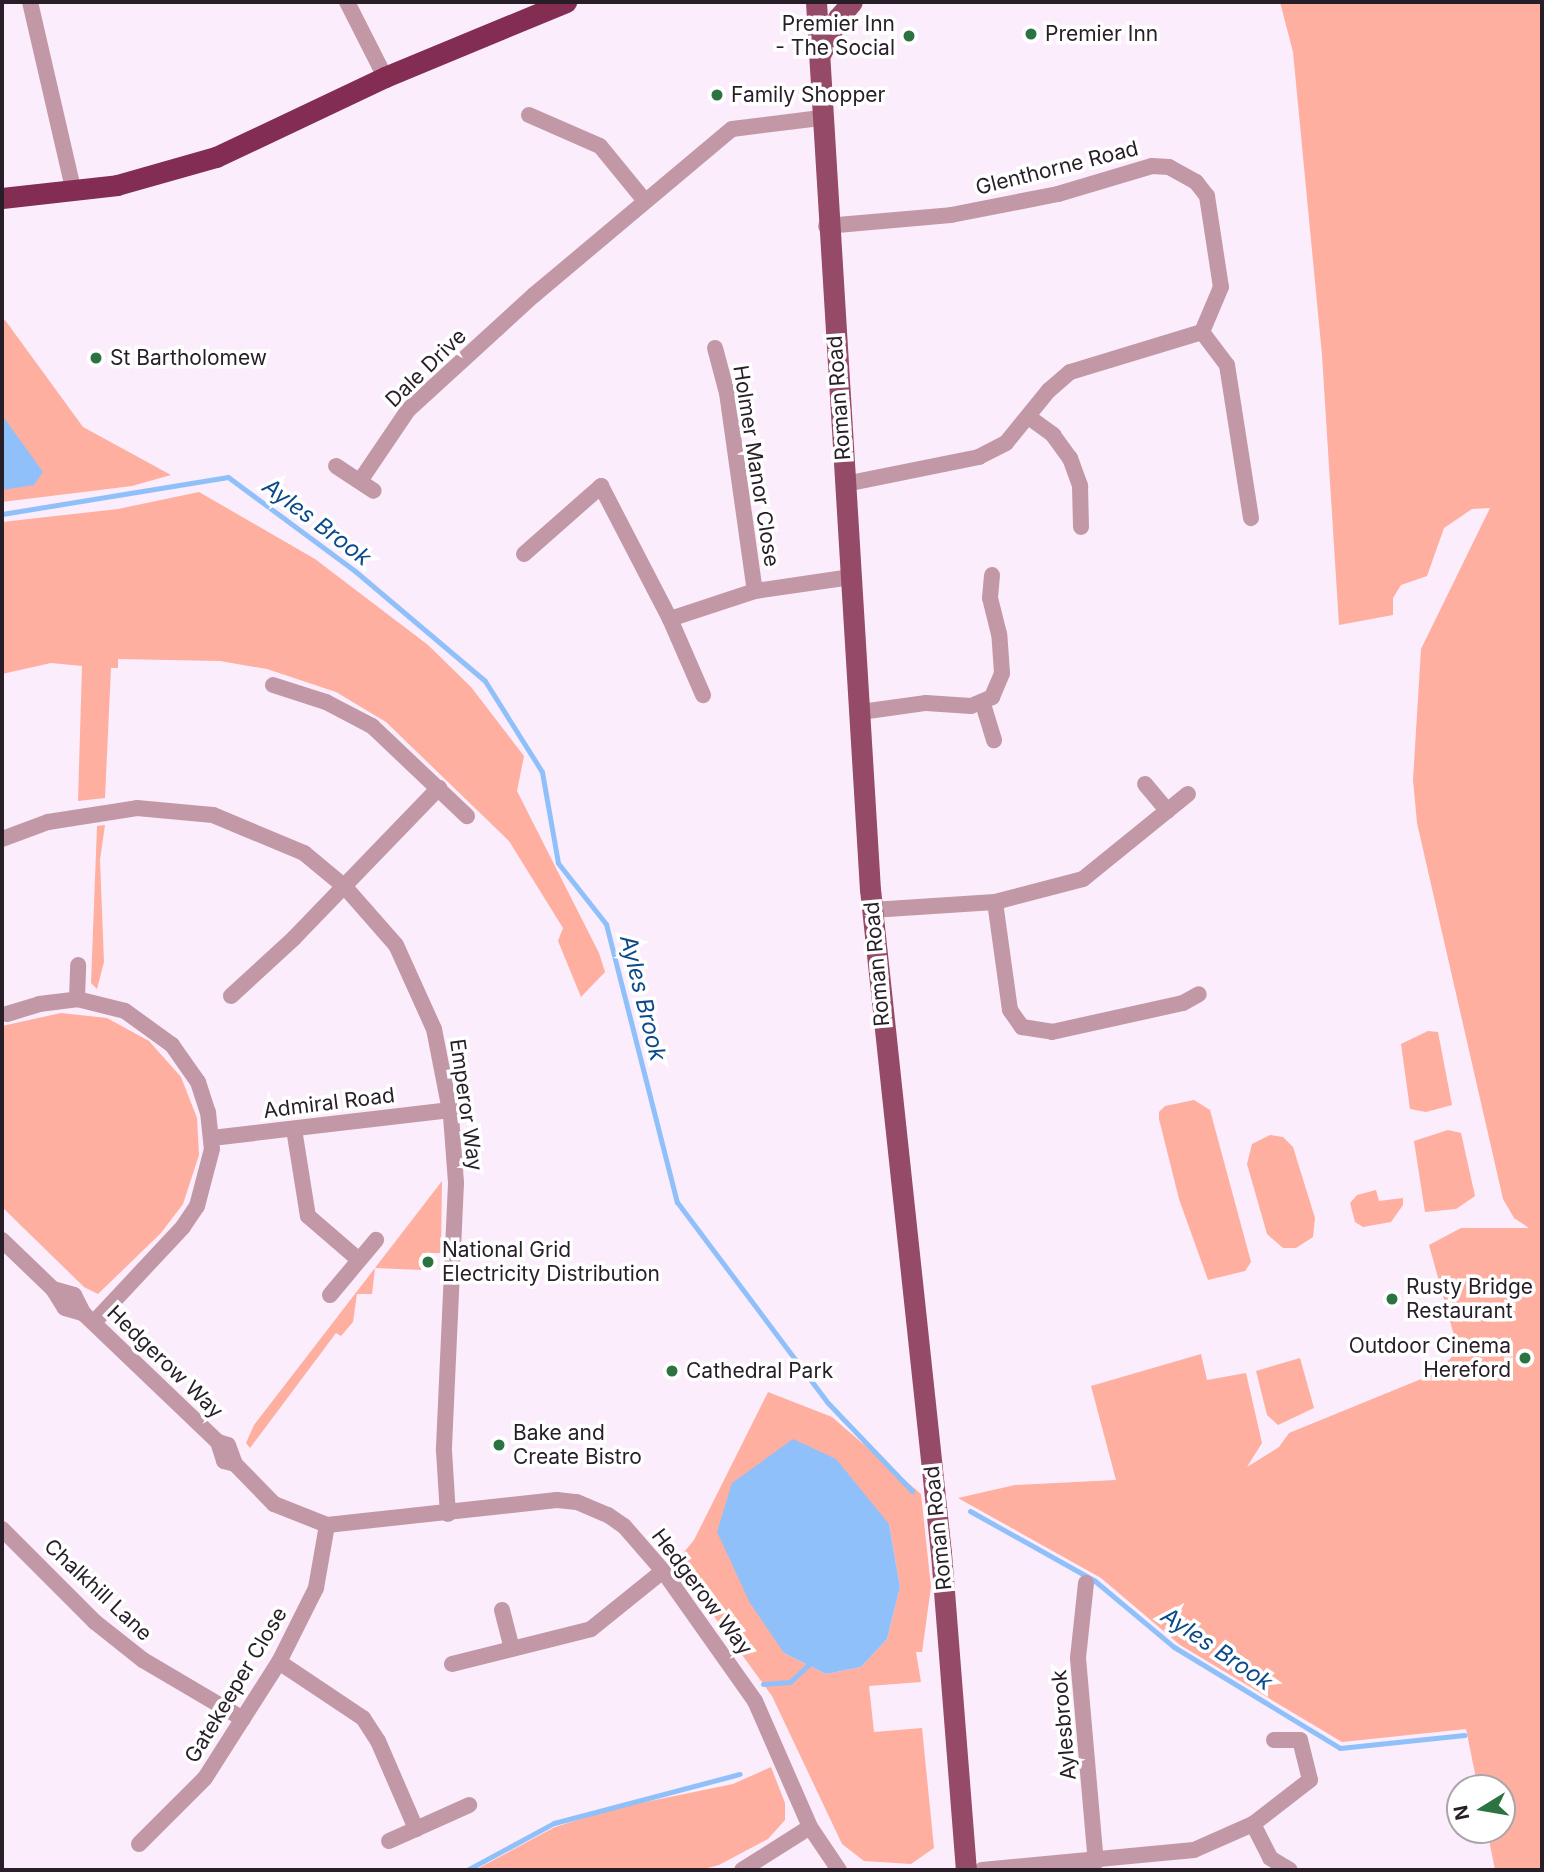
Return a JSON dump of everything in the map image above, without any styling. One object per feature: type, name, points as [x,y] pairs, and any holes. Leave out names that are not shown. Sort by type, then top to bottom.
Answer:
[{"type":"highway","points":[[2,198],[74,192],[178,170],[216,157],[385,77],[566,2]]},
{"type":"main road","name":"Roman Road","points":[[816,2],[826,226],[861,712],[872,910],[941,1553],[966,1870]]},
{"type":"main road","name":"Roman Road","points":[[820,55],[833,26],[852,2]]},
{"type":"street","points":[[30,2],[74,192]]},
{"type":"street","points":[[347,2],[385,77]]},
{"type":"street","points":[[529,115],[600,146],[645,201]]},
{"type":"street","name":"Dale Drive","points":[[336,466],[367,486],[408,410],[534,295],[732,129],[820,118]]},
{"type":"street","name":"Glenthorne Road","points":[[826,226],[951,215],[1058,194],[1152,166],[1169,167],[1196,182],[1207,196],[1212,212],[1221,287],[1202,332]]},
{"type":"street","points":[[845,484],[979,457],[1006,443],[1030,418],[1049,390],[1070,372],[1202,332],[1227,365],[1251,518]]},
{"type":"street","name":"Holmer Manor Close","points":[[715,348],[727,393],[755,591]]},
{"type":"street","points":[[1030,418],[1053,435],[1070,458],[1080,486],[1081,527]]},
{"type":"street","points":[[524,554],[601,485],[670,619],[703,695]]},
{"type":"street","points":[[861,712],[926,703],[983,704],[992,697],[1002,673],[999,634],[989,598],[992,575]]},
{"type":"street","points":[[670,619],[755,591],[851,577]]},
{"type":"street","points":[[273,685],[326,702],[372,726],[467,816]]},
{"type":"street","points":[[983,704],[994,740]]},
{"type":"street","points":[[1145,784],[1168,811]]},
{"type":"street","points":[[231,996],[345,887],[439,788]]},
{"type":"street","points":[[872,910],[995,902],[1083,879],[1188,794]]},
{"type":"street","name":"Emperor Way","points":[[2,839],[72,817],[137,808],[177,809],[214,815],[282,841],[345,887],[396,945],[424,999],[442,1059],[450,1110],[456,1183],[444,1451],[448,1514]]},
{"type":"street","points":[[995,902],[1010,1010],[1021,1027],[1052,1032],[1183,1003],[1199,994]]},
{"type":"street","points":[[77,999],[78,965]]},
{"type":"street","points":[[7,1014],[39,1003],[77,999],[125,1012],[172,1045],[198,1082],[212,1138],[209,1169],[191,1216],[89,1317]]},
{"type":"street","name":"Admiral Road","points":[[212,1138],[450,1110]]},
{"type":"street","points":[[294,1129],[308,1216],[359,1260]]},
{"type":"street","name":"Hedgerow Way","points":[[2,1240],[53,1289],[74,1295],[89,1317],[218,1442],[219,1454],[235,1464],[274,1504],[327,1525],[448,1514],[534,1502],[576,1502],[624,1526],[663,1571],[755,1701],[810,1827],[842,1870]]},
{"type":"street","points":[[330,1295],[376,1240]]},
{"type":"street","name":"Gatekeeper Close","points":[[139,1844],[205,1778],[279,1662],[316,1588],[327,1525]]},
{"type":"street","name":"Chalkhill Lane","points":[[2,1529],[95,1622],[143,1660],[243,1719]]},
{"type":"street","points":[[452,1664],[590,1629],[663,1571]]},
{"type":"street","name":"Aylesbrook","points":[[1086,1583],[1079,1658],[1096,1862]]},
{"type":"street","points":[[502,1610],[512,1649]]},
{"type":"street","points":[[279,1662],[363,1718],[378,1741],[416,1829]]},
{"type":"street","points":[[982,1870],[1096,1862],[1130,1865],[1194,1850],[1253,1824],[1310,1780],[1300,1740],[1274,1740]]},
{"type":"street","points":[[389,1841],[469,1805]]},
{"type":"street","points":[[1253,1824],[1270,1858],[1290,1870]]},
{"type":"street","points":[[742,1870],[810,1827]]},
{"type":"shaded area","points":[[1280,2],[1542,2],[1542,1870],[1495,1870],[1490,1844],[1516,1844],[1516,1774],[1475,1774],[1466,1729],[1342,1742],[1180,1645],[1101,1578],[958,1498],[1015,1485],[1116,1480],[1091,1386],[1201,1354],[1207,1380],[1246,1373],[1262,1443],[1247,1467],[1279,1447],[1289,1433],[1436,1373],[1451,1358],[1455,1339],[1429,1245],[1461,1228],[1529,1228],[1514,1218],[1503,1199],[1417,823],[1413,780],[1421,649],[1490,508],[1472,509],[1444,528],[1427,576],[1401,585],[1393,598],[1393,615],[1339,625],[1322,355],[1293,52]]},
{"type":"shaded area","points":[[5,320],[83,427],[171,475],[132,486],[2,502],[2,322]]},
{"type":"shaded area","points":[[199,492],[315,559],[428,645],[471,687],[524,756],[517,791],[599,953],[605,972],[581,997],[558,941],[563,928],[509,841],[386,722],[336,692],[267,669],[220,661],[118,659],[118,668],[111,668],[105,798],[78,801],[82,666],[51,663],[2,674],[2,522],[118,509]]},
{"type":"shaded area","points":[[105,825],[100,860],[104,962],[97,989],[91,983],[97,826]]},
{"type":"shaded area","points":[[61,1013],[107,1018],[149,1041],[181,1077],[197,1118],[199,1155],[183,1204],[161,1233],[98,1294],[84,1287],[2,1207],[2,1026]]},
{"type":"shaded area","points":[[1428,1031],[1438,1032],[1452,1105],[1426,1112],[1410,1109],[1401,1044]]},
{"type":"shaded area","points":[[1194,1100],[1210,1110],[1251,1262],[1245,1271],[1208,1280],[1179,1199],[1159,1119],[1159,1112],[1165,1106]]},
{"type":"shaded area","points":[[1448,1130],[1461,1133],[1475,1196],[1456,1209],[1425,1212],[1414,1141]]},
{"type":"shaded area","points":[[1270,1135],[1283,1137],[1293,1147],[1315,1218],[1313,1237],[1296,1248],[1283,1248],[1267,1234],[1247,1164],[1252,1144]]},
{"type":"shaded area","points":[[442,1181],[441,1253],[422,1253],[421,1270],[375,1268],[372,1294],[357,1294],[353,1322],[341,1336],[336,1333],[250,1448],[246,1443],[254,1425]]},
{"type":"shaded area","points":[[1376,1190],[1379,1201],[1403,1198],[1403,1205],[1391,1222],[1363,1227],[1355,1222],[1350,1203],[1357,1195]]},
{"type":"shaded area","points":[[1300,1358],[1314,1408],[1278,1425],[1267,1415],[1256,1371]]},
{"type":"shaded area","points":[[768,1392],[832,1417],[921,1494],[931,1587],[922,1652],[916,1652],[921,1682],[869,1686],[874,1732],[922,1728],[934,1848],[911,1864],[864,1861],[842,1844],[772,1696],[675,1563],[694,1540]],"holes":[[[889,1524],[900,1587],[887,1639],[861,1667],[826,1674],[784,1653]]]},
{"type":"shaded area","points":[[771,1767],[785,1803],[785,1820],[768,1839],[719,1865],[700,1870],[475,1870],[555,1827],[616,1808],[733,1784]]},
{"type":"water","points":[[2,415],[43,472],[34,485],[2,490]]},
{"type":"water","points":[[793,1439],[836,1459],[889,1524],[900,1587],[887,1639],[861,1667],[826,1674],[784,1653],[750,1603],[717,1532],[732,1483]]},
{"type":"waterway","name":"Ayles Brook","points":[[2,514],[228,477],[355,571],[485,681],[542,772],[558,863],[606,924],[677,1202],[828,1403],[912,1491]]},
{"type":"waterway","name":"Ayles Brook","points":[[970,1511],[1095,1581],[1174,1647],[1340,1748],[1464,1735]]},
{"type":"waterway","points":[[763,1684],[790,1682],[808,1665]]},
{"type":"waterway","points":[[467,1870],[554,1823],[740,1774]]},
{"type":"place","name":"Premier Inn","points":[[1031,34]]},
{"type":"place","name":"Premier Inn - The Social","points":[[909,36]]},
{"type":"place","name":"Family Shopper","points":[[717,95]]},
{"type":"place","name":"St Bartholomew","points":[[96,358]]},
{"type":"place","name":"National Grid Electricity Distribution","points":[[428,1262]]},
{"type":"place","name":"Rusty Bridge Restaurant","points":[[1392,1299]]},
{"type":"place","name":"Outdoor Cinema Hereford","points":[[1525,1358]]},
{"type":"place","name":"Cathedral Park","points":[[672,1371]]},
{"type":"place","name":"Bake and Create Bistro","points":[[499,1445]]}]
